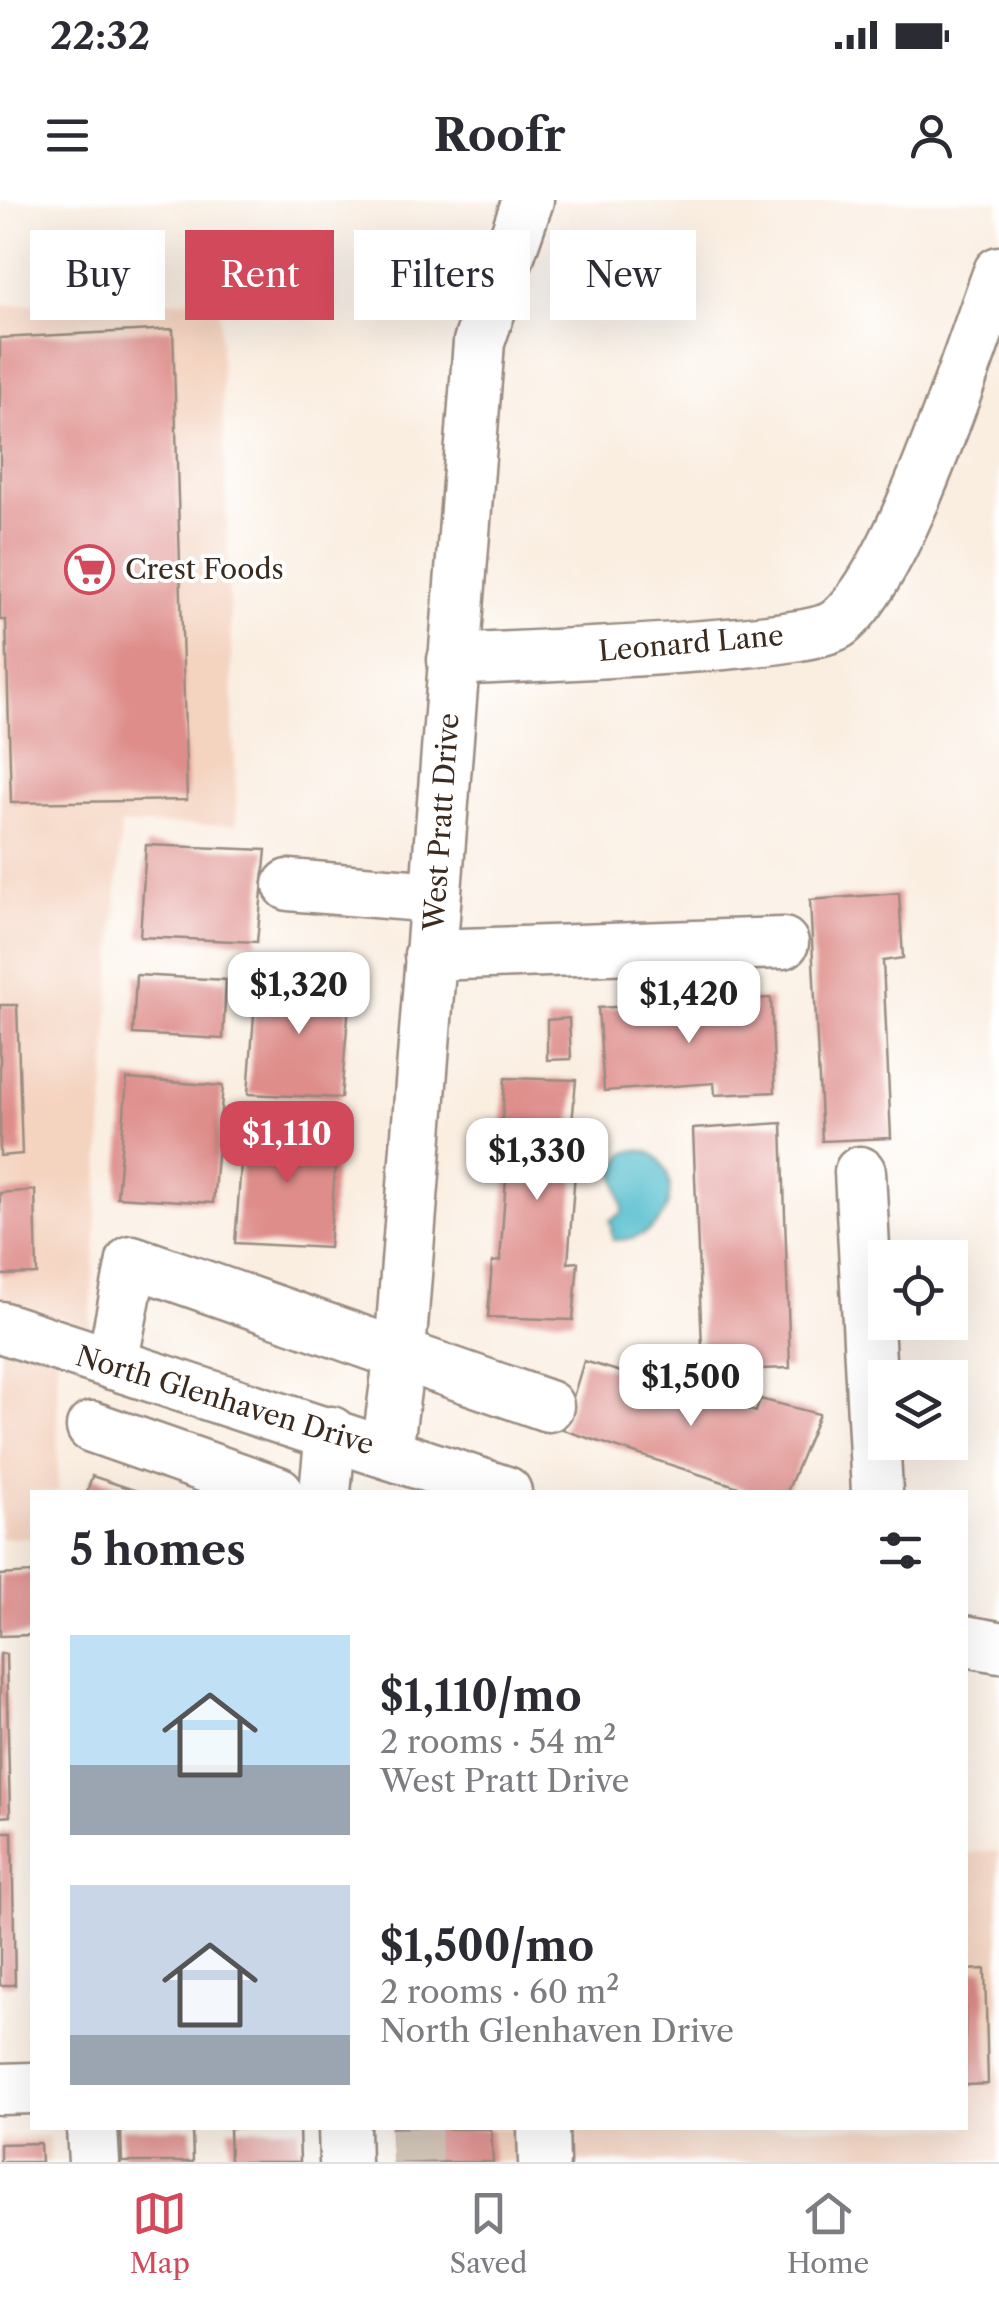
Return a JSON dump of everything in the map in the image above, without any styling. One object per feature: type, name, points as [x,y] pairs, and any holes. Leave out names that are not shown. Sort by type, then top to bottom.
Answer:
[{"type":"street","name":"West Pratt Drive","points":[[386,1451],[399,1357],[479,342],[528,200]]},
{"type":"street","name":"Leonard Lane","points":[[453,660],[772,640],[836,626],[880,575],[999,272]]},
{"type":"street","points":[[289,885],[434,897]]},
{"type":"street","points":[[430,955],[783,943]]},
{"type":"street","points":[[860,1172],[877,1490]]},
{"type":"street","points":[[112,1364],[132,1261],[548,1406]]},
{"type":"street","name":"North Glenhaven Drive","points":[[0,1327],[500,1490]]},
{"type":"street","points":[[92,1427],[272,1490]]},
{"type":"street","points":[[325,1490],[331,1432]]},
{"type":"street","points":[[968,1642],[999,1648]]},
{"type":"street","points":[[0,2089],[30,2088]]},
{"type":"street","points":[[92,2130],[94,2162]]},
{"type":"street","points":[[344,2130],[345,2162]]},
{"type":"street","points":[[544,2130],[544,2162]]},
{"type":"shaded area","points":[[165,300],[185,300],[185,320],[220,320],[237,825],[121,825],[90,1329],[57,1317],[58,1490],[30,1490],[30,1538],[0,1538],[0,305],[30,304],[30,320],[165,320]]},
{"type":"shaded area","points":[[999,1851],[999,2162],[391,2162],[390,2130],[968,2130],[968,1853]]},
{"type":"shaded area","points":[[49,2136],[50,2162],[0,2162],[0,2138]]},
{"type":"water","points":[[636,1150],[651,1154],[662,1164],[670,1195],[654,1226],[637,1236],[613,1240],[610,1220],[622,1213],[623,1207],[614,1169],[625,1153]]},
{"type":"building","name":"Crest Foods","points":[[173,329],[187,800],[11,803],[6,620],[0,620],[0,338]]},
{"type":"building","points":[[146,845],[266,850],[257,942],[140,937]]},
{"type":"building","points":[[899,893],[903,958],[883,961],[891,1138],[822,1141],[810,900]]},
{"type":"building","points":[[136,975],[226,980],[223,1039],[133,1034]]},
{"type":"building","points":[[257,975],[351,981],[341,1098],[248,1094]]},
{"type":"building","points":[[771,998],[775,1092],[715,1095],[714,1083],[604,1091],[598,1008]]},
{"type":"building","points":[[0,1005],[17,1005],[22,1154],[0,1156]]},
{"type":"building","points":[[569,1018],[571,1059],[547,1060],[547,1020]]},
{"type":"building","points":[[505,1078],[576,1080],[570,1146],[577,1146],[568,1263],[578,1262],[573,1320],[488,1317],[492,1262],[500,1261],[509,1138],[501,1138]]},
{"type":"building","points":[[127,1079],[223,1086],[213,1203],[117,1197]]},
{"type":"building","points":[[782,1123],[790,1368],[703,1371],[693,1129]]},
{"type":"building","points":[[244,1124],[338,1128],[329,1248],[235,1243]]},
{"type":"building","points":[[35,1190],[37,1274],[0,1275],[0,1193]]},
{"type":"building","points":[[584,1361],[756,1412],[760,1399],[819,1414],[788,1490],[748,1490],[563,1430]]},
{"type":"building","points":[[92,1476],[134,1490],[88,1490]]},
{"type":"building","points":[[30,1573],[30,1635],[0,1636],[0,1575]]},
{"type":"building","points":[[0,1654],[6,1654],[10,1816],[0,1817]]},
{"type":"building","points":[[0,1832],[12,1832],[15,1985],[0,1985]]},
{"type":"building","points":[[985,1969],[988,2084],[968,2085],[968,1970]]},
{"type":"building","points":[[121,2130],[192,2130],[193,2162],[122,2162]]},
{"type":"building","points":[[229,2130],[299,2130],[300,2162],[230,2162]]},
{"type":"building","points":[[392,2130],[491,2130],[493,2162],[394,2162]]},
{"type":"building","points":[[40,2143],[41,2162],[0,2162],[0,2144]]},
{"type":"tunnel","points":[[416,2130],[417,2162]]},
{"type":"place","name":"Crest Foods","points":[[90,569]]}]
